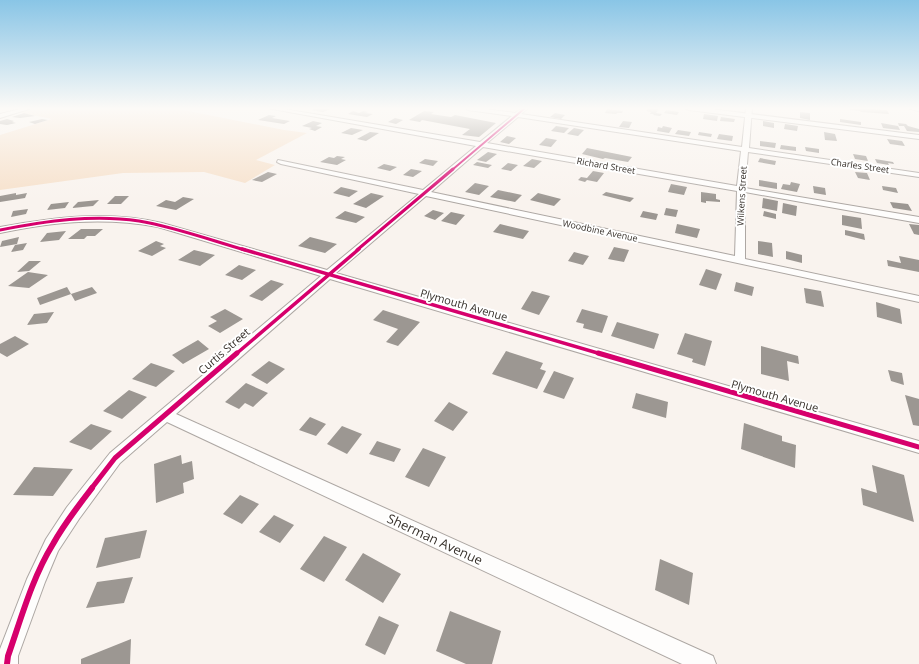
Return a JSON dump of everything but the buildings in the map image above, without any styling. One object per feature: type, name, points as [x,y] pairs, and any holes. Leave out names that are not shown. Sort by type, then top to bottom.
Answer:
[{"type":"street","name":"Richard Street","points":[[448,139],[919,220]]},
{"type":"street","name":"Curtis Street","points":[[7,664],[8,656],[36,579],[52,545],[73,513],[115,458],[489,139]]},
{"type":"street","name":"Charles Street","points":[[686,139],[919,175]]},
{"type":"street","name":"Wilkens Street","points":[[740,261],[741,189],[746,139]]},
{"type":"street","name":"Woodbine Avenue","points":[[281,162],[919,299]]},
{"type":"street","name":"Plymouth Avenue","points":[[0,230],[56,220],[83,218],[133,219],[159,224],[919,448]]},
{"type":"street","name":"Sherman Avenue","points":[[165,415],[705,664]]},
{"type":"shaded area","points":[[0,139],[296,139],[256,160],[275,165],[245,183],[204,172],[123,173],[0,190]]},
{"type":"cycle path","points":[[7,664],[8,656],[36,579],[52,545],[73,513],[115,458],[488,139]]},
{"type":"cycle path","points":[[0,230],[79,218],[118,219],[159,225],[919,447]]}]
